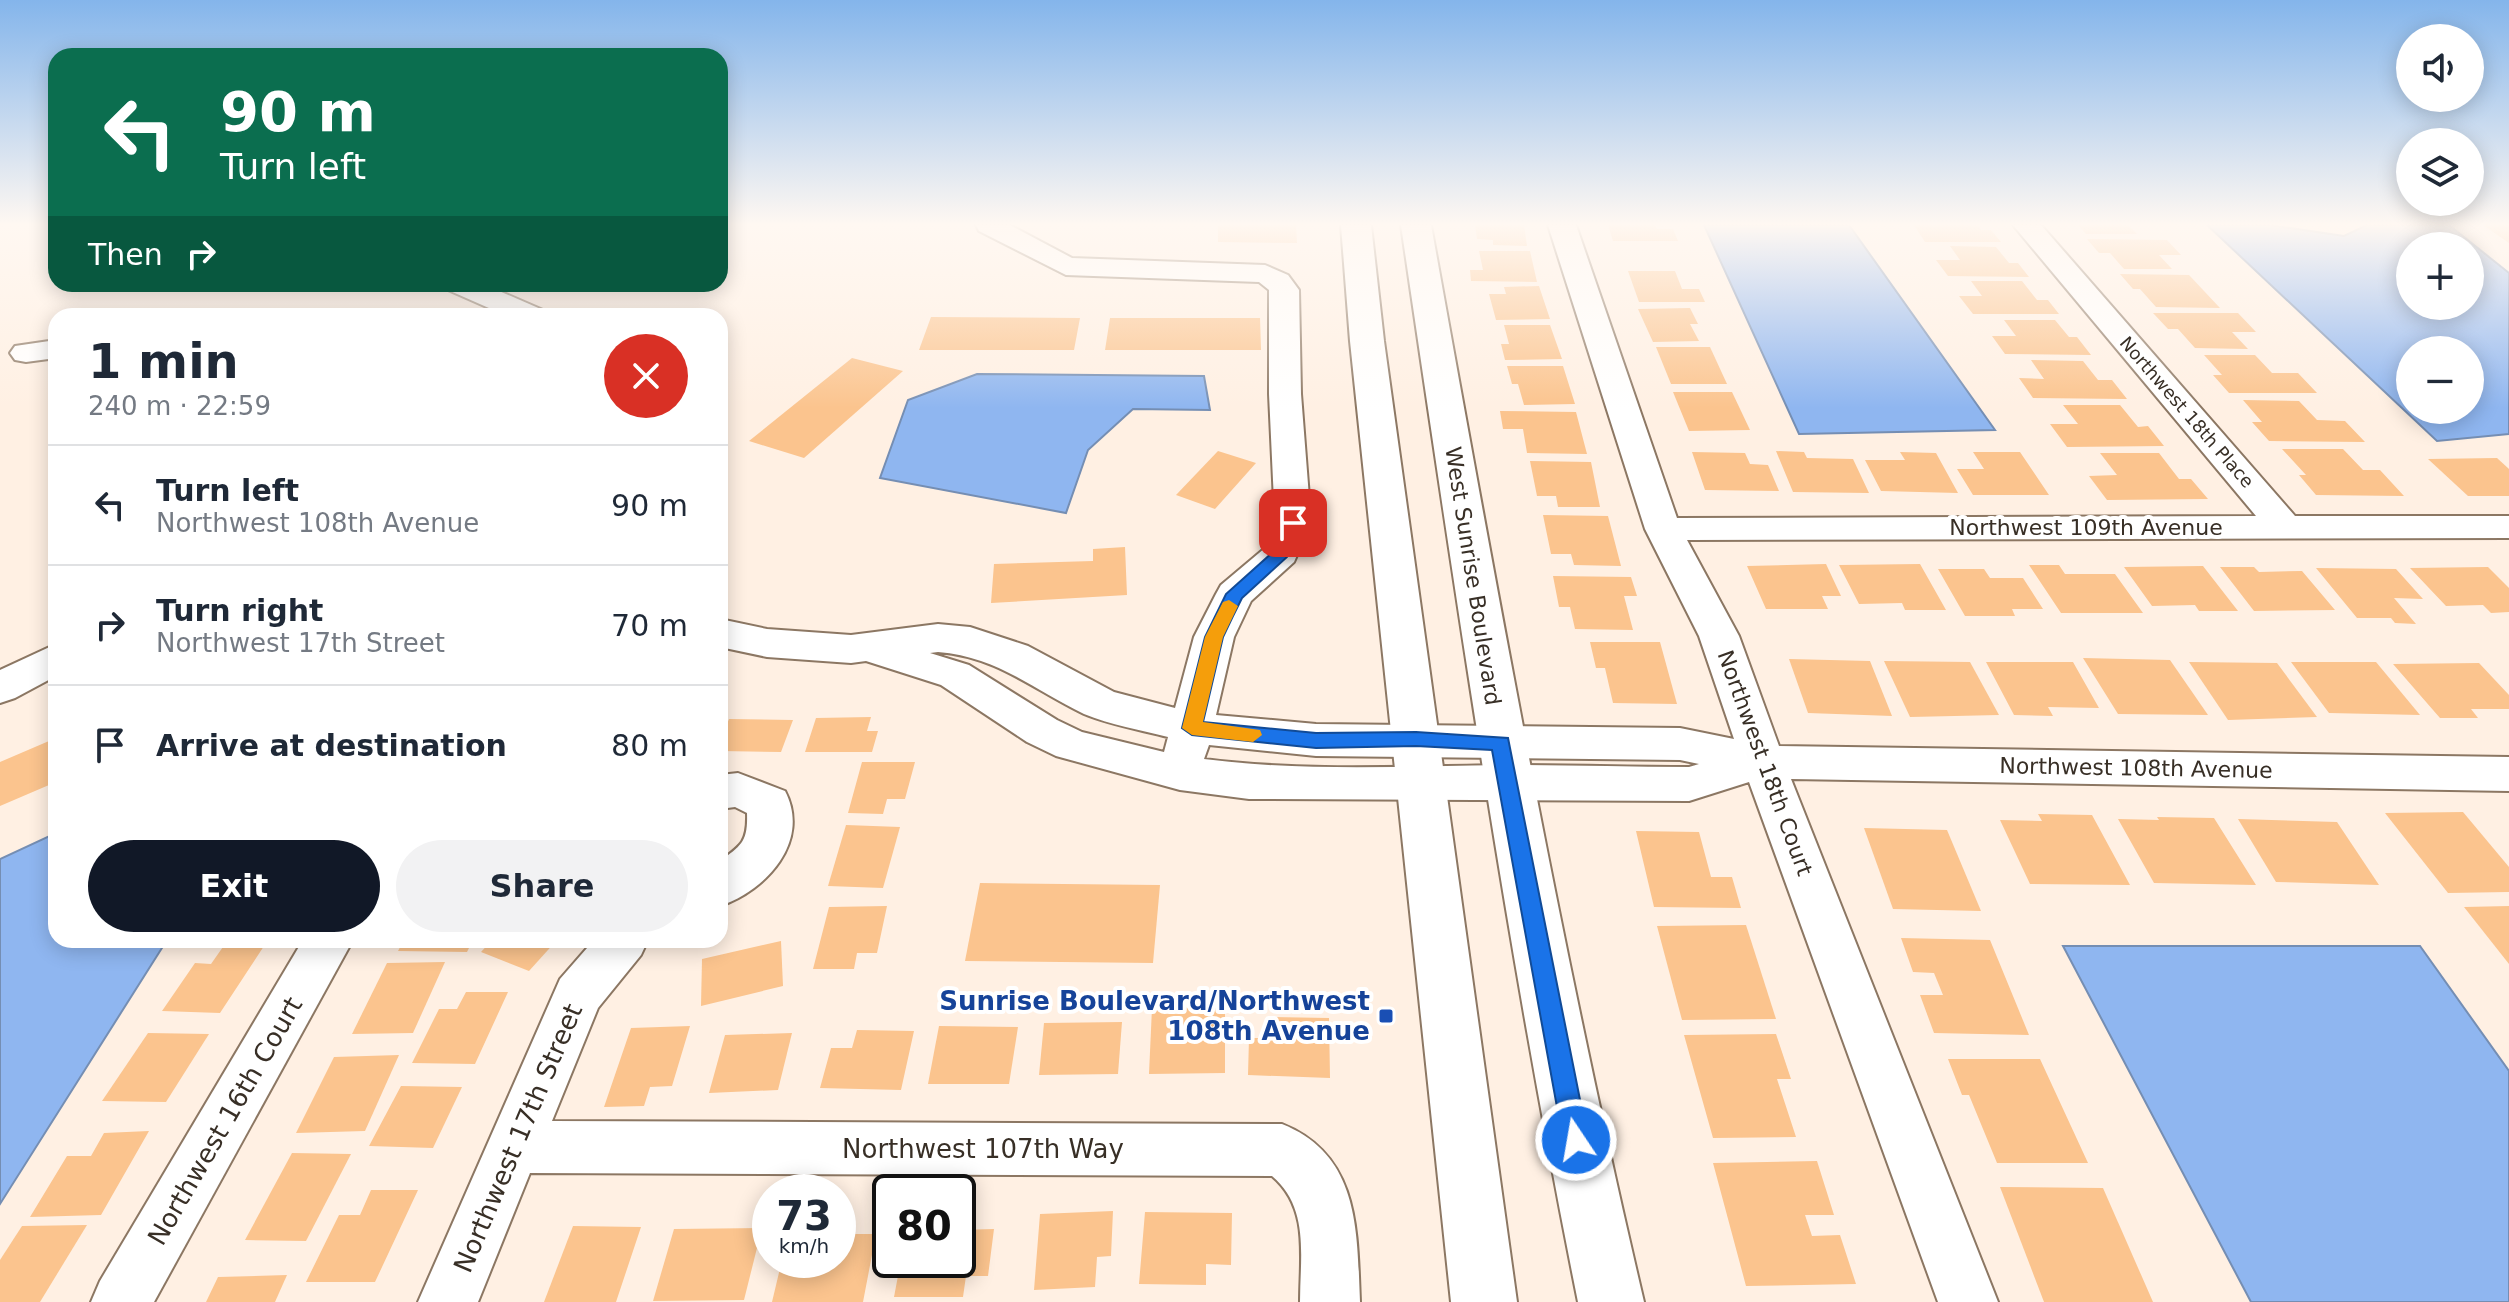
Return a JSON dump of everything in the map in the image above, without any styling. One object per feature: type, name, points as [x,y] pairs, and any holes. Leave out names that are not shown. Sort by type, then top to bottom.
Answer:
[{"type":"highway","points":[[1363,286],[1484,1302]]},
{"type":"highway","name":"West Sunrise Boulevard","points":[[1426,286],[1505,762],[1558,1052],[1611,1302]]},
{"type":"street","points":[[1180,773],[1214,637],[1235,594],[1281,554],[1293,523],[1285,394],[1284,290],[1281,286]]},
{"type":"street","name":"Northwest 18th Court","points":[[1582,286],[1663,529],[1719,636],[1763,762],[1968,1302]]},
{"type":"street","name":"Northwest 18th Place","points":[[2078,286],[2285,527]]},
{"type":"street","points":[[476,292],[514,308]]},
{"type":"street","name":"Northwest 109th Avenue","points":[[1663,529],[2509,527]]},
{"type":"street","name":"Northwest 108th Avenue","points":[[728,635],[767,643],[873,649],[938,638],[970,641],[1014,656],[1101,704],[1136,716],[1192,728],[1316,740],[1419,762]]},
{"type":"street","name":"Northwest 108th Avenue","points":[[873,649],[955,675],[1042,731],[1071,745],[1180,773],[1249,782],[1419,762],[1505,762],[1689,784],[1763,762],[2508,775]]},
{"type":"street","points":[[0,688],[48,662]]},
{"type":"street","points":[[728,791],[738,790],[769,803],[771,836],[755,861],[728,881]]},
{"type":"street","name":"Northwest 16th Court","points":[[121,1302],[324,948]]},
{"type":"street","name":"Northwest 17th Street","points":[[448,1302],[578,995],[617,948]]},
{"type":"street","name":"Northwest 107th Way","points":[[515,1147],[1282,1150],[1313,1175],[1322,1193],[1326,1212],[1330,1302]]},
{"type":"water","points":[[1732,286],[1892,286],[1995,430],[1799,434]]},
{"type":"water","points":[[2272,286],[2396,286],[2396,320],[2484,320],[2484,286],[2509,286],[2509,434],[2437,441],[2419,424],[2484,424],[2484,336],[2396,336],[2396,402]]},
{"type":"water","points":[[977,374],[1204,376],[1210,410],[1133,409],[1088,450],[1066,513],[880,478],[908,400]]},
{"type":"water","points":[[48,837],[48,948],[162,948],[0,1204],[0,859]]},
{"type":"water","points":[[2063,946],[2420,946],[2509,1071],[2509,1302],[2251,1302]]},
{"type":"building","points":[[1539,286],[1550,319],[1496,320],[1489,294],[1506,294],[1504,287]]},
{"type":"building","points":[[1633,286],[1699,289],[1705,302],[1639,302]]},
{"type":"building","points":[[1974,286],[2026,286],[2037,300],[2048,300],[2059,314],[1973,314],[1959,296],[1982,296]]},
{"type":"building","points":[[2130,286],[2199,286],[2220,308],[2156,307],[2140,289]]},
{"type":"building","points":[[1690,308],[1698,324],[1690,324],[1699,341],[1653,342],[1638,309]]},
{"type":"building","points":[[2153,313],[2238,313],[2256,332],[2232,332],[2248,349],[2195,348],[2178,329],[2168,329]]},
{"type":"building","points":[[931,317],[1080,318],[1074,350],[919,350]]},
{"type":"building","points":[[1110,318],[1260,318],[1261,350],[1105,350]]},
{"type":"building","points":[[2004,320],[2055,320],[2069,337],[2077,337],[2091,355],[2005,354],[1992,336],[2016,336]]},
{"type":"building","points":[[1504,325],[1550,325],[1562,359],[1505,360],[1501,344],[1509,344]]},
{"type":"building","points":[[1656,347],[1710,347],[1727,384],[1671,384]]},
{"type":"building","points":[[2204,355],[2255,355],[2272,373],[2298,373],[2317,393],[2229,393],[2213,375],[2222,375]]},
{"type":"building","points":[[852,358],[903,371],[804,458],[749,441]]},
{"type":"building","points":[[2031,360],[2083,361],[2098,380],[2112,380],[2127,399],[2033,398],[2019,378],[2044,379]]},
{"type":"building","points":[[1507,366],[1563,366],[1575,404],[1524,405],[1518,384],[1512,384]]},
{"type":"building","points":[[1673,392],[1732,392],[1750,430],[1689,431]]},
{"type":"building","points":[[2243,400],[2299,401],[2317,420],[2345,421],[2365,442],[2269,441],[2252,422],[2262,422]]},
{"type":"building","points":[[2063,405],[2120,405],[2138,427],[2148,426],[2164,446],[2067,447],[2050,424],[2078,424]]},
{"type":"building","points":[[1500,411],[1576,412],[1587,454],[1527,453],[1523,429],[1503,429]]},
{"type":"building","points":[[2282,449],[2343,449],[2363,470],[2380,470],[2404,496],[2316,495],[2299,475],[2306,475]]},
{"type":"building","points":[[1218,451],[1256,463],[1215,509],[1176,495]]},
{"type":"building","points":[[1776,451],[1804,452],[1807,458],[1853,459],[1869,493],[1793,492]]},
{"type":"building","points":[[1692,452],[1745,453],[1750,464],[1768,465],[1779,491],[1705,490]]},
{"type":"building","points":[[1900,452],[1936,453],[1958,493],[1881,491],[1865,460],[1905,460]]},
{"type":"building","points":[[1973,452],[2020,452],[2049,495],[1973,495],[1957,469],[1984,469]]},
{"type":"building","points":[[2100,453],[2159,453],[2179,479],[2191,479],[2208,499],[2107,500],[2089,476],[2117,475]]},
{"type":"building","points":[[2497,458],[2509,469],[2509,496],[2468,496],[2428,459]]},
{"type":"building","points":[[1530,461],[1591,462],[1600,507],[1558,507],[1556,496],[1537,496]]},
{"type":"building","points":[[1543,515],[1608,516],[1621,566],[1574,565],[1571,554],[1551,554]]},
{"type":"building","points":[[1125,547],[1127,595],[991,603],[994,564],[1093,561],[1093,549]]},
{"type":"building","points":[[1826,564],[1841,596],[1822,596],[1828,609],[1766,609],[1747,566]]},
{"type":"building","points":[[1920,564],[1946,610],[1905,610],[1902,603],[1859,604],[1839,565]]},
{"type":"building","points":[[2029,565],[2059,565],[2065,574],[2115,574],[2143,613],[2061,613]]},
{"type":"building","points":[[2203,566],[2238,611],[2199,611],[2195,605],[2152,606],[2124,567]]},
{"type":"building","points":[[2220,567],[2254,567],[2259,572],[2302,571],[2335,610],[2254,611]]},
{"type":"building","points":[[2488,567],[2509,588],[2509,612],[2491,613],[2483,605],[2446,606],[2410,568]]},
{"type":"building","points":[[2316,568],[2396,569],[2423,599],[2394,598],[2416,624],[2395,623],[2391,618],[2357,618]]},
{"type":"building","points":[[1938,569],[1984,569],[1990,578],[2023,578],[2043,609],[2012,609],[2015,616],[1965,616]]},
{"type":"building","points":[[1553,576],[1631,577],[1637,596],[1624,596],[1633,630],[1575,629],[1570,607],[1559,607]]},
{"type":"building","points":[[1590,642],[1660,642],[1677,704],[1613,703],[1605,668],[1596,668]]},
{"type":"building","points":[[2083,658],[2170,660],[2208,715],[2118,714]]},
{"type":"building","points":[[1789,659],[1870,661],[1892,716],[1808,713]]},
{"type":"building","points":[[1884,661],[1970,662],[1999,715],[1910,717]]},
{"type":"building","points":[[1986,662],[2073,662],[2099,708],[2048,707],[2053,716],[2014,715]]},
{"type":"building","points":[[2189,662],[2277,663],[2317,717],[2228,720]]},
{"type":"building","points":[[2291,662],[2376,662],[2420,715],[2329,713]]},
{"type":"building","points":[[2479,663],[2509,695],[2509,709],[2471,709],[2478,718],[2440,718],[2393,664]]},
{"type":"building","points":[[871,717],[867,731],[878,731],[872,752],[805,752],[816,718]]},
{"type":"building","points":[[729,719],[793,720],[781,752],[728,751]]},
{"type":"building","points":[[48,741],[48,785],[0,806],[0,762]]},
{"type":"building","points":[[862,762],[915,762],[905,799],[887,799],[883,814],[848,813]]},
{"type":"building","points":[[2463,812],[2509,867],[2509,892],[2448,893],[2385,813]]},
{"type":"building","points":[[2038,814],[2092,815],[2130,885],[2030,884],[2000,820],[2042,821]]},
{"type":"building","points":[[2157,817],[2214,818],[2256,885],[2154,883],[2118,819],[2159,820]]},
{"type":"building","points":[[2238,819],[2337,822],[2379,885],[2276,882]]},
{"type":"building","points":[[846,825],[900,827],[883,888],[828,886]]},
{"type":"building","points":[[1864,828],[1947,830],[1981,911],[1893,909]]},
{"type":"building","points":[[1636,831],[1699,832],[1711,877],[1732,877],[1741,908],[1654,907]]},
{"type":"building","points":[[980,883],[1160,885],[1153,963],[965,961]]},
{"type":"building","points":[[887,906],[877,953],[857,953],[854,969],[813,969],[829,907]]},
{"type":"building","points":[[2509,906],[2509,964],[2464,907]]},
{"type":"building","points":[[1746,925],[1776,1019],[1682,1020],[1657,926]]},
{"type":"building","points":[[1901,938],[1990,940],[2029,1035],[1934,1033],[1920,995],[1943,995],[1934,973],[1913,972]]},
{"type":"building","points":[[781,941],[783,986],[701,1006],[702,959]]},
{"type":"building","points":[[222,948],[263,948],[220,1013],[162,1011],[195,963],[211,964]]},
{"type":"building","points":[[400,948],[469,948],[467,952],[398,951]]},
{"type":"building","points":[[485,948],[550,948],[529,971],[481,952]]},
{"type":"building","points":[[445,962],[413,1033],[352,1034],[387,963]]},
{"type":"building","points":[[466,992],[508,992],[475,1064],[412,1063],[439,1009],[457,1009]]},
{"type":"building","points":[[1225,1007],[1225,1073],[1149,1074],[1152,1008]]},
{"type":"building","points":[[1271,1017],[1329,1018],[1330,1078],[1248,1075],[1249,1038],[1271,1038]]},
{"type":"building","points":[[1122,1022],[1118,1074],[1039,1075],[1044,1023]]},
{"type":"building","points":[[690,1026],[672,1086],[650,1087],[644,1106],[604,1107],[631,1028]]},
{"type":"building","points":[[939,1026],[1018,1027],[1009,1084],[928,1084]]},
{"type":"building","points":[[857,1030],[914,1031],[901,1090],[820,1088],[831,1048],[852,1048]]},
{"type":"building","points":[[148,1033],[209,1034],[166,1102],[102,1101]]},
{"type":"building","points":[[792,1033],[778,1090],[709,1093],[725,1035]]},
{"type":"building","points":[[1776,1034],[1791,1079],[1777,1079],[1796,1137],[1713,1138],[1684,1035]]},
{"type":"building","points":[[399,1055],[365,1131],[296,1133],[334,1057]]},
{"type":"building","points":[[1948,1059],[2040,1059],[2088,1163],[1997,1163],[1969,1095],[1962,1095]]},
{"type":"building","points":[[401,1086],[462,1087],[433,1148],[369,1146]]},
{"type":"building","points":[[149,1131],[101,1215],[30,1217],[67,1156],[91,1156],[104,1133]]},
{"type":"building","points":[[292,1153],[351,1154],[306,1241],[245,1240]]},
{"type":"building","points":[[1817,1161],[1834,1215],[1805,1215],[1812,1236],[1840,1235],[1856,1284],[1746,1286],[1713,1163]]},
{"type":"building","points":[[2000,1187],[2103,1188],[2153,1302],[2044,1302]]},
{"type":"building","points":[[371,1190],[418,1190],[375,1282],[306,1282],[339,1215],[360,1215]]},
{"type":"building","points":[[1113,1211],[1111,1256],[1097,1257],[1095,1287],[1034,1290],[1040,1214]]},
{"type":"building","points":[[1145,1212],[1232,1213],[1231,1265],[1206,1264],[1206,1285],[1139,1284]]},
{"type":"building","points":[[87,1225],[40,1302],[0,1302],[0,1260],[22,1226]]},
{"type":"building","points":[[573,1226],[641,1227],[616,1302],[544,1302]]},
{"type":"building","points":[[752,1228],[752,1268],[744,1300],[653,1301],[674,1229]]},
{"type":"building","points":[[994,1229],[988,1276],[976,1276],[976,1230]]},
{"type":"building","points":[[856,1234],[872,1234],[872,1255],[863,1302],[772,1302],[778,1278],[856,1278]]},
{"type":"building","points":[[287,1275],[275,1302],[206,1302],[218,1277]]},
{"type":"building","points":[[898,1278],[966,1278],[963,1297],[894,1297]]},
{"type":"slow traffic","points":[[1229,606],[1214,637],[1192,728],[1253,735]]},
{"type":"place","name":"Sunrise Boulevard/Northwest 108th Avenue","points":[[1386,1016]]},
{"type":"route","points":[[1293,523],[1281,554],[1235,594],[1224,616],[1214,637],[1192,728],[1316,740],[1416,739],[1501,743],[1576,1140]]}]
